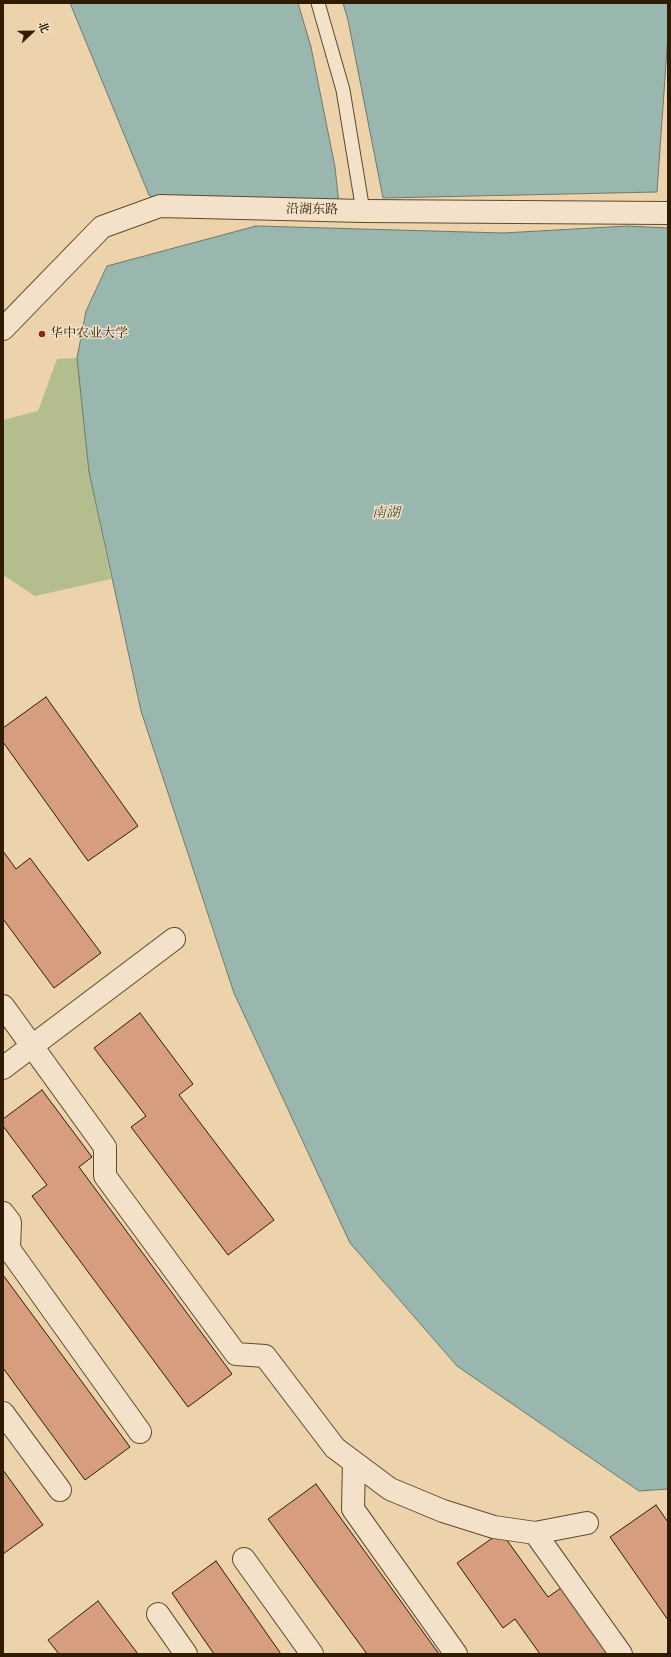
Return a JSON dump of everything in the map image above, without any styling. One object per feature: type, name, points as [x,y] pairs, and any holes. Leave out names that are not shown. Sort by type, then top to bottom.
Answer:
[{"type":"street","name":"沿湖东路","points":[[3,329],[102,227],[160,206],[363,211],[668,213]]},
{"type":"street","points":[[3,1068],[174,939]]},
{"type":"street","points":[[3,1006],[105,1147],[105,1176],[236,1354],[265,1356],[335,1448],[390,1489],[442,1511],[494,1527],[535,1533],[587,1523]]},
{"type":"street","points":[[3,1213],[10,1222],[9,1249],[140,1432]]},
{"type":"street","points":[[3,1413],[60,1490]]},
{"type":"street","points":[[354,1462],[353,1509],[456,1654]]},
{"type":"street","points":[[535,1533],[621,1654]]},
{"type":"street","points":[[244,1559],[312,1654]]},
{"type":"street","points":[[158,1614],[186,1654]]},
{"type":"lane","points":[[318,3],[342,90],[363,211]]},
{"type":"green space","points":[[77,358],[89,472],[111,579],[35,596],[3,575],[3,420],[38,411],[57,359]]},
{"type":"water","points":[[70,3],[298,3],[311,47],[335,167],[339,204],[153,198],[149,195]]},
{"type":"water","points":[[343,3],[668,3],[668,35],[657,192],[383,198],[348,20]]},
{"type":"water","name":"南湖","points":[[256,226],[503,233],[627,226],[668,228],[668,1489],[639,1491],[457,1366],[350,1243],[234,993],[141,711],[89,472],[77,358],[86,311],[107,266]]},
{"type":"building","points":[[46,697],[138,826],[88,861],[3,742],[3,728]]},
{"type":"building","points":[[3,851],[16,869],[30,858],[101,953],[54,988],[3,919]]},
{"type":"building","points":[[140,1013],[193,1084],[179,1095],[274,1220],[228,1255],[131,1127],[146,1116],[94,1048]]},
{"type":"building","points":[[42,1090],[92,1157],[79,1167],[232,1374],[188,1407],[32,1196],[47,1185],[3,1126],[3,1119]]},
{"type":"building","points":[[3,1275],[130,1447],[85,1480],[3,1368]]},
{"type":"building","points":[[3,1470],[43,1525],[3,1554]]},
{"type":"building","points":[[316,1484],[439,1654],[367,1654],[268,1519]]},
{"type":"building","points":[[656,1505],[668,1522],[668,1620],[610,1537]]},
{"type":"building","points":[[501,1532],[548,1597],[561,1588],[608,1654],[540,1654],[515,1619],[503,1628],[457,1563]]},
{"type":"building","points":[[216,1561],[281,1654],[214,1654],[172,1593]]},
{"type":"building","points":[[98,1601],[138,1654],[59,1654],[48,1640]]},
{"type":"place","name":"华中农业大学","points":[[42,334]]}]
